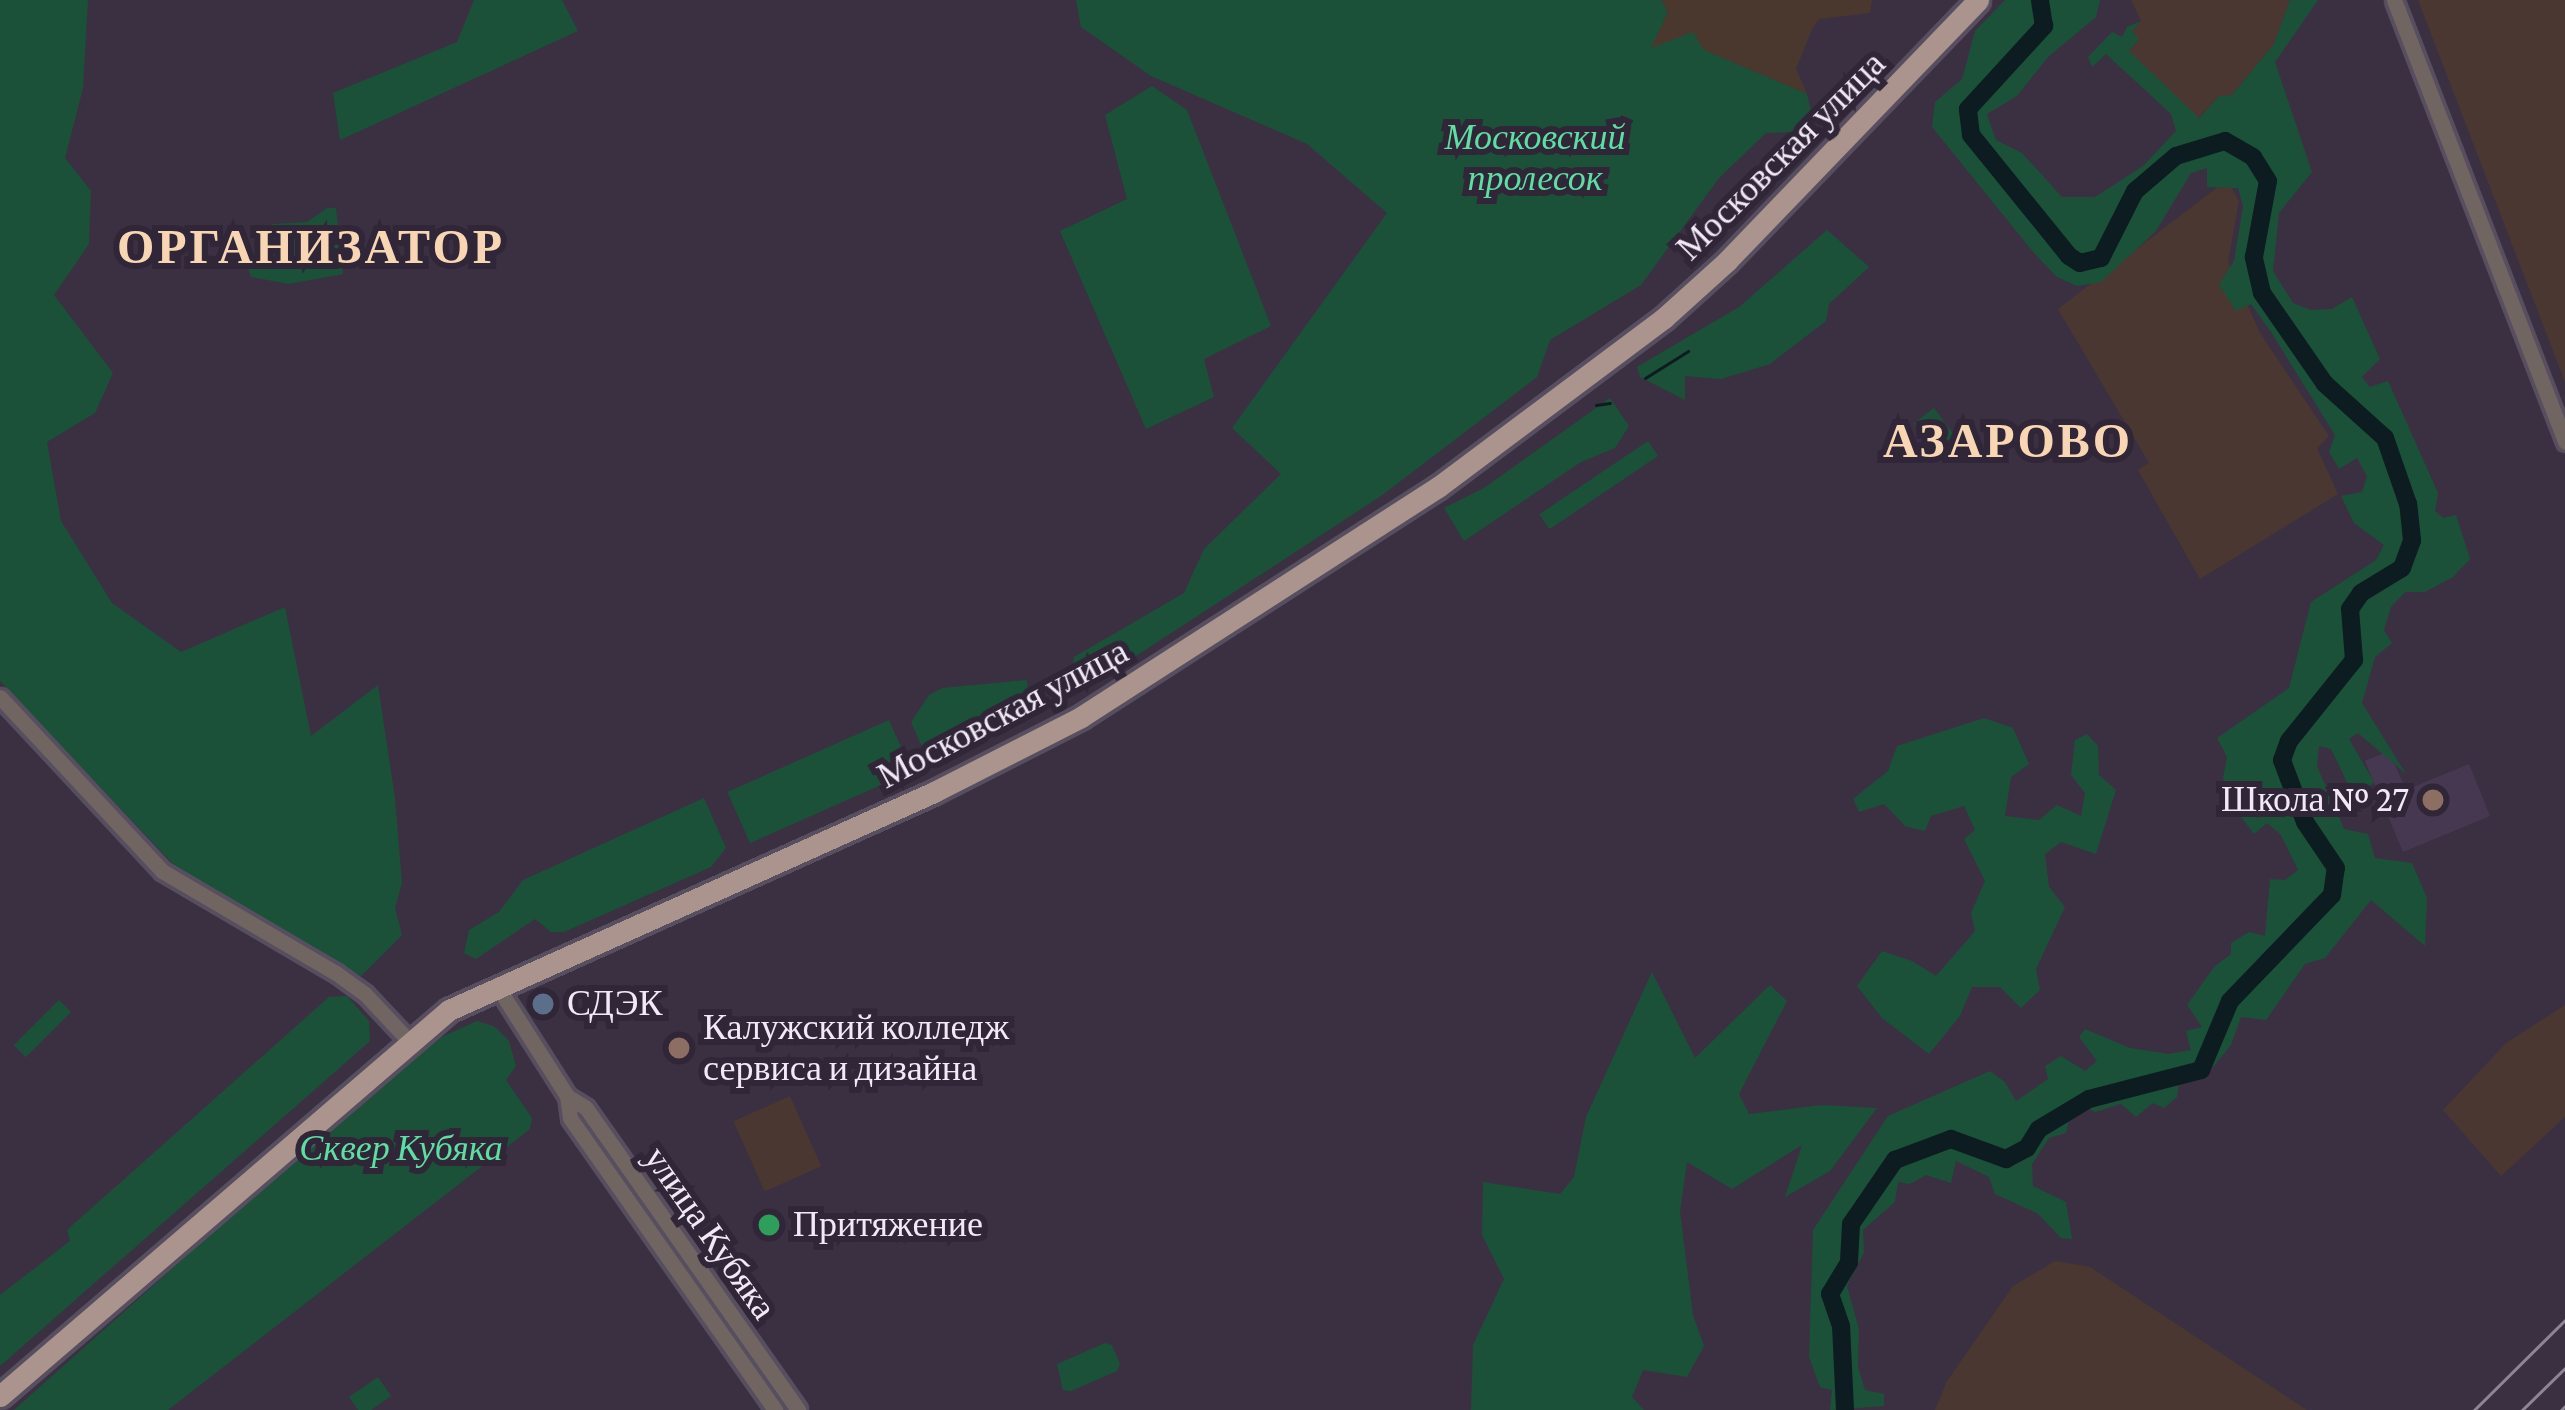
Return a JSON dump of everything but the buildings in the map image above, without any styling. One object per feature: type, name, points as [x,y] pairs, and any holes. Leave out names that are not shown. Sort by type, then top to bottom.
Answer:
[{"type":"main road","name":"Московская улица","points":[[0,1396],[448,1010],[934,792],[1082,716],[1184,655],[1438,488],[1633,345],[1799,188],[1978,0]]},
{"type":"street","points":[[2394,0],[2565,442]]},
{"type":"street","points":[[0,697],[162,871],[336,973],[365,994],[409,1041]]},
{"type":"street","name":"улица Кубяка","points":[[497,986],[567,1096],[570,1118],[775,1410]]},
{"type":"street","name":"улица Кубяка","points":[[567,1096],[586,1108],[798,1410]]},
{"type":"shaded area","points":[[1661,0],[1872,0],[1870,13],[1819,19],[1813,27],[1796,69],[1807,94],[1703,50],[1650,49],[1668,12]]},
{"type":"shaded area","points":[[2131,0],[2290,0],[2274,44],[2232,95],[2219,96],[2198,118],[2128,51],[2139,40],[2131,32],[2141,21]]},
{"type":"shaded area","points":[[2418,0],[2565,0],[2565,382]]},
{"type":"shaded area","points":[[2227,180],[2239,201],[2228,262],[2260,333],[2329,436],[2317,448],[2338,494],[2200,579],[2138,470],[2149,463],[2058,309]]},
{"type":"shaded area","name":"Школа № 27","points":[[2389,751],[2406,790],[2469,764],[2490,816],[2403,852],[2365,761]]},
{"type":"shaded area","points":[[2565,1005],[2565,1117],[2501,1176],[2443,1110],[2506,1043]]},
{"type":"shaded area","points":[[790,1096],[821,1166],[765,1192],[733,1121]]},
{"type":"shaded area","points":[[2055,1261],[2090,1267],[2307,1410],[1935,1410],[1947,1381],[2013,1286]]},
{"type":"green space","points":[[0,0],[88,0],[83,88],[65,158],[91,191],[89,244],[54,295],[113,373],[95,413],[47,442],[61,521],[112,603],[181,652],[285,607],[311,736],[378,685],[395,798],[402,883],[395,908],[402,935],[361,976],[187,879],[0,681]]},
{"type":"green space","points":[[474,0],[562,0],[578,31],[340,140],[333,93],[457,42]]},
{"type":"green space","name":"Московский пролесок","points":[[1076,0],[1661,0],[1668,12],[1651,48],[1693,32],[1704,50],[1807,94],[1816,131],[1766,133],[1719,178],[1641,285],[1550,340],[1537,377],[1381,496],[1119,667],[1070,692],[1074,657],[1184,593],[1204,549],[1281,474],[1232,428],[1387,213],[1307,144],[1151,76],[1081,27]]},
{"type":"green space","points":[[2005,0],[2100,0],[2096,17],[2048,57],[2017,96],[1987,114],[1996,140],[2022,153],[2062,197],[2095,197],[2143,166],[2176,131],[2171,114],[2106,54],[2092,67],[2088,57],[2112,32],[2122,37],[2127,27],[2141,21],[2132,31],[2139,39],[2129,51],[2199,118],[2219,96],[2232,95],[2274,44],[2290,0],[2318,0],[2275,62],[2312,172],[2279,213],[2273,271],[2293,303],[2311,310],[2332,309],[2352,297],[2380,359],[2362,377],[2370,387],[2388,381],[2438,493],[2435,511],[2443,518],[2456,515],[2470,559],[2453,577],[2425,592],[2405,592],[2391,607],[2384,630],[2392,643],[2375,657],[2362,703],[2406,774],[2358,733],[2349,739],[2374,782],[2361,794],[2347,782],[2331,749],[2319,746],[2317,766],[2344,829],[2368,834],[2375,858],[2412,863],[2427,898],[2425,946],[2371,900],[2325,958],[2305,964],[2266,1020],[2241,1017],[2231,1045],[2213,1067],[2204,1050],[2195,1064],[2181,1069],[2177,1097],[2164,1108],[2153,1103],[2136,1117],[2121,1104],[2095,1112],[2089,1109],[2069,1120],[2066,1133],[2049,1138],[2032,1164],[2033,1186],[2066,1202],[2072,1239],[2061,1238],[2037,1213],[1995,1194],[1989,1177],[1956,1161],[1951,1183],[1926,1175],[1910,1184],[1898,1182],[1895,1202],[1863,1230],[1864,1252],[1847,1286],[1859,1329],[1858,1367],[1865,1390],[1884,1394],[1884,1406],[1830,1410],[1832,1390],[1820,1387],[1809,1357],[1813,1230],[1888,1116],[1990,1071],[2005,1082],[2016,1101],[2048,1079],[2045,1066],[2061,1056],[2085,1071],[2097,1061],[2079,1037],[2085,1029],[2130,1048],[2169,1054],[2191,1050],[2186,1031],[2202,1027],[2187,1005],[2214,967],[2231,954],[2231,943],[2249,932],[2265,936],[2270,879],[2285,880],[2298,870],[2281,835],[2267,823],[2254,834],[2241,817],[2223,778],[2227,757],[2217,738],[2289,688],[2311,602],[2376,560],[2384,545],[2354,523],[2341,496],[2362,492],[2367,476],[2357,458],[2339,469],[2329,452],[2335,435],[2271,332],[2251,304],[2236,311],[2219,285],[2234,261],[2243,206],[2238,188],[2207,187],[2207,168],[2191,173],[2156,231],[2101,282],[2077,286],[2057,277],[2034,253],[1932,127],[1935,102],[1962,79],[1975,31]]},
{"type":"green space","points":[[1152,86],[1187,110],[1271,326],[1204,359],[1214,397],[1146,429],[1060,231],[1127,199],[1105,115]]},
{"type":"green space","points":[[327,208],[336,208],[343,274],[289,284],[251,277],[244,256],[259,250],[272,224],[307,222]]},
{"type":"green space","points":[[1827,230],[1869,267],[1829,304],[1826,321],[1770,364],[1721,379],[1685,376],[1685,400],[1640,377],[1637,367],[1739,307]]},
{"type":"green space","points":[[1610,398],[1629,426],[1615,448],[1581,462],[1464,541],[1444,508],[1484,488]]},
{"type":"green space","points":[[1934,408],[1954,435],[1934,450],[1914,423]]},
{"type":"green space","points":[[1648,441],[1658,456],[1549,529],[1539,514]]},
{"type":"green space","points":[[1027,680],[1029,706],[980,726],[965,746],[923,749],[911,722],[929,695],[942,688]]},
{"type":"green space","points":[[1984,718],[2013,728],[2029,764],[2011,777],[2005,816],[2039,820],[2057,805],[2081,816],[2085,793],[2071,775],[2075,740],[2087,734],[2098,746],[2099,775],[2116,790],[2096,854],[2061,842],[2045,854],[2049,887],[2065,907],[2036,969],[2040,990],[2021,1008],[2000,987],[1972,987],[1960,1016],[1929,1054],[1882,1018],[1857,986],[1882,951],[1936,976],[1975,931],[1971,913],[1985,881],[1964,839],[1975,830],[1964,806],[1931,816],[1925,831],[1905,826],[1884,804],[1859,812],[1853,799],[1888,771],[1897,746]]},
{"type":"green space","points":[[889,720],[912,771],[750,843],[727,792]]},
{"type":"green space","points":[[704,798],[726,848],[711,867],[564,932],[551,932],[535,919],[476,959],[464,953],[469,930],[499,912],[523,880]]},
{"type":"green space","points":[[1652,972],[1695,1058],[1770,985],[1787,1001],[1739,1094],[1749,1114],[1821,1105],[1877,1108],[1830,1171],[1785,1197],[1802,1145],[1732,1189],[1687,1162],[1680,1212],[1693,1315],[1704,1346],[1687,1377],[1643,1370],[1632,1397],[1644,1410],[1471,1410],[1473,1345],[1504,1279],[1482,1235],[1483,1182],[1560,1194],[1574,1177],[1586,1117]]},
{"type":"green space","points":[[347,996],[369,1021],[370,1041],[0,1366],[0,1295],[70,1241],[67,1230],[329,997]]},
{"type":"green space","points":[[59,1000],[71,1012],[26,1057],[14,1045]]},
{"type":"green space","name":"Сквер Кубяка","points":[[477,1021],[494,1026],[509,1041],[516,1066],[506,1080],[532,1118],[530,1129],[168,1410],[14,1410],[360,1101],[442,1037]]},
{"type":"green space","points":[[1105,1343],[1112,1345],[1120,1364],[1117,1371],[1063,1390],[1057,1364]]},
{"type":"green space","points":[[378,1377],[391,1396],[371,1410],[358,1410],[349,1397]]},
{"type":"waterway","points":[[1845,1410],[1841,1326],[1830,1294],[1849,1262],[1851,1224],[1895,1160],[1951,1139],[2006,1159],[2027,1148],[2039,1129],[2089,1099],[2201,1070],[2230,1001],[2332,895],[2336,868],[2305,822],[2282,760],[2289,741],[2354,660],[2350,609],[2361,593],[2402,568],[2412,540],[2408,504],[2385,438],[2325,384],[2262,293],[2254,257],[2268,181],[2253,157],[2225,141],[2176,156],[2135,191],[2101,258],[2080,263],[2069,256],[1971,135],[1968,109],[2044,26],[2040,0]]},
{"type":"waterway","points":[[1645,378],[1688,351]]},
{"type":"waterway","points":[[1596,405],[1610,403]]},
{"type":"railway","points":[[2474,1410],[2565,1320]]},
{"type":"railway","points":[[2522,1410],[2565,1368]]},
{"type":"railway","points":[[2561,1410],[2565,1406]]},
{"type":"place","name":"Школа № 27","points":[[2433,800]]},
{"type":"place","name":"СДЭК","points":[[543,1004]]},
{"type":"place","name":"Калужский колледж сервиса и дизайна","points":[[679,1048]]},
{"type":"place","name":"Притяжение","points":[[769,1225]]},
{"type":"district","name":"ОРГАНИЗАТОР","points":[[311,247]]},
{"type":"district","name":"АЗАРОВО","points":[[2008,441]]}]
